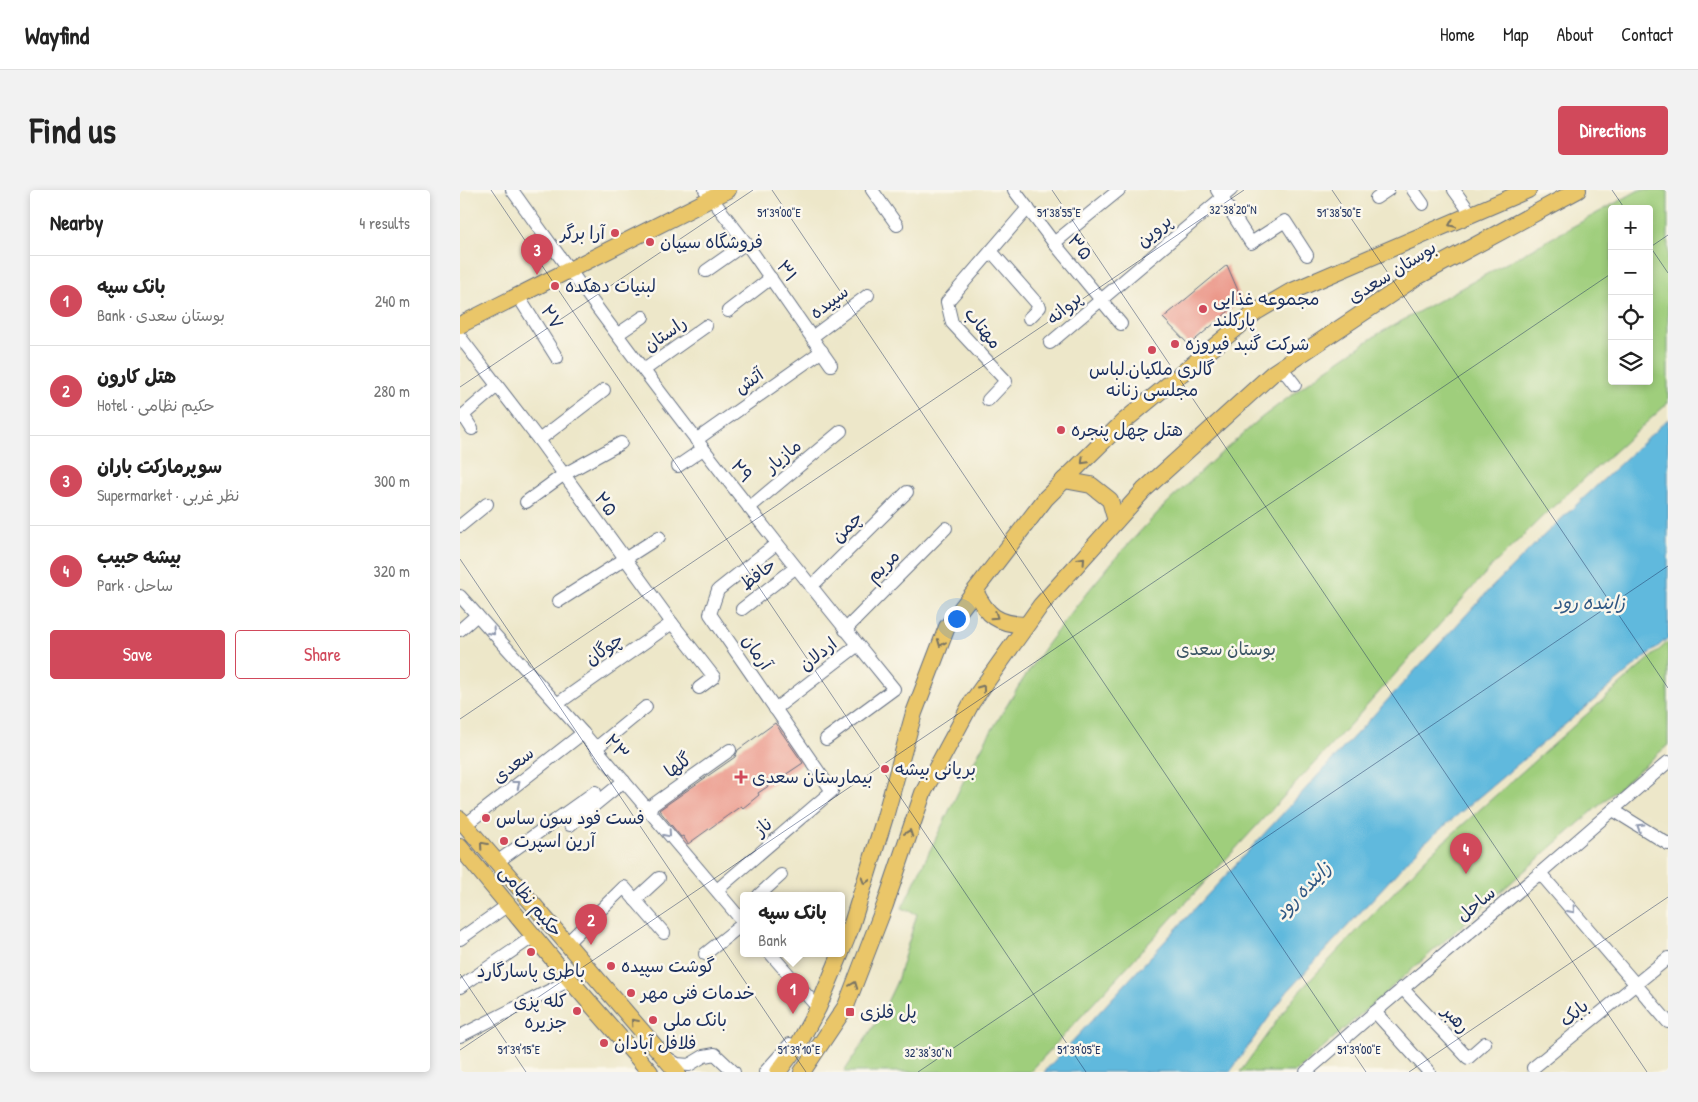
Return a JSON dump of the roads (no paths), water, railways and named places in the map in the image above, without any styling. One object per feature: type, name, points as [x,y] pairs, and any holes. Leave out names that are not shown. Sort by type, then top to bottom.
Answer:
[{"type":"main road","points":[[460,325],[569,270],[708,194],[728,190]]},
{"type":"main road","name":"بوستان سعدی","points":[[845,942],[885,817],[914,713],[947,627],[1046,498],[1123,422],[1256,312],[1290,292],[1528,190]]},
{"type":"main road","name":"بوستان سعدی","points":[[802,1072],[846,1006],[885,904],[923,793],[972,702],[1041,604],[1144,490],[1281,367],[1415,278],[1578,190]]},
{"type":"main road","points":[[1064,480],[1091,485],[1110,500],[1116,522]]},
{"type":"main road","points":[[975,591],[982,607],[996,619],[1010,625],[1026,625]]},
{"type":"main road","name":"حکیم نظامی","points":[[462,822],[677,1072]]},
{"type":"main road","name":"حکیم نظامی","points":[[460,847],[648,1071]]},
{"type":"main road","name":"بوستان سعدی","points":[[778,1072],[798,1045],[815,1013],[839,957]]},
{"type":"street","points":[[872,190],[897,226]]},
{"type":"street","name":"۳۵","points":[[1014,190],[1054,244],[1121,324]]},
{"type":"street","points":[[1054,244],[1119,190]]},
{"type":"street","points":[[1376,198],[1388,190]]},
{"type":"street","points":[[1413,190],[1423,204]]},
{"type":"street","points":[[1454,190],[1472,214]]},
{"type":"street","name":"۲۹","points":[[517,192],[569,270],[699,444],[795,568],[894,689],[826,739]]},
{"type":"street","points":[[1223,193],[1251,243],[1285,222],[1307,255]]},
{"type":"street","name":"پروین","points":[[1100,300],[1223,193]]},
{"type":"street","name":"۳۱","points":[[708,194],[746,244],[831,365]]},
{"type":"street","name":"مهتاب","points":[[988,400],[1006,381],[952,323],[947,302],[1028,208]]},
{"type":"street","points":[[706,271],[746,244]]},
{"type":"street","points":[[991,251],[1040,307],[1029,318]]},
{"type":"street","points":[[728,311],[770,278]]},
{"type":"street","name":"سپیده","points":[[812,337],[868,295]]},
{"type":"street","name":"۲۷","points":[[518,296],[557,358]]},
{"type":"street","name":"پروانه","points":[[1050,343],[1100,300]]},
{"type":"street","points":[[618,334],[643,317]]},
{"type":"street","name":"راستان","points":[[644,370],[706,326]]},
{"type":"street","name":"۲۵","points":[[460,338],[539,440],[672,623],[714,677],[699,688]]},
{"type":"street","name":"آتش","points":[[678,466],[699,444],[822,351]]},
{"type":"street","points":[[1281,367],[1296,389]]},
{"type":"street","points":[[472,429],[462,417],[497,386]]},
{"type":"street","points":[[539,440],[604,390]]},
{"type":"street","name":"مازیار","points":[[748,508],[841,431]]},
{"type":"street","points":[[526,502],[563,475],[620,443]]},
{"type":"street","name":"چمن","points":[[811,587],[907,492]]},
{"type":"street","points":[[460,526],[487,504]]},
{"type":"street","name":"مریم","points":[[846,630],[946,528]]},
{"type":"street","points":[[558,601],[659,537]]},
{"type":"street","name":"آرمان","points":[[776,544],[718,590],[710,614],[832,791]]},
{"type":"street","name":"حافظ","points":[[742,609],[795,568]]},
{"type":"street","name":"۲۳","points":[[460,596],[583,733],[740,915]]},
{"type":"street","points":[[460,630],[478,616]]},
{"type":"street","name":"چوگان","points":[[557,704],[672,623]]},
{"type":"street","name":"اردلان","points":[[776,709],[858,645]]},
{"type":"street","points":[[596,748],[646,707]]},
{"type":"street","name":"سعدی","points":[[462,822],[583,733]]},
{"type":"street","name":"گلها","points":[[648,809],[730,750]]},
{"type":"street","name":"ساحل","points":[[1306,1072],[1668,762]]},
{"type":"street","points":[[570,825],[624,781]]},
{"type":"street","name":"ناز","points":[[717,890],[832,791]]},
{"type":"street","points":[[497,862],[595,792]]},
{"type":"street","points":[[1613,810],[1668,844]]},
{"type":"street","points":[[1540,873],[1636,985],[1665,1014]]},
{"type":"street","points":[[761,892],[781,875]]},
{"type":"street","points":[[635,900],[659,878]]},
{"type":"street","points":[[567,943],[624,887],[664,933]]},
{"type":"street","points":[[460,939],[508,904]]},
{"type":"street","points":[[705,954],[740,919]]},
{"type":"street","points":[[460,988],[534,936]]},
{"type":"street","points":[[766,1072],[815,1013],[773,957]]},
{"type":"street","name":"بابک","points":[[1533,1068],[1668,958]]},
{"type":"street","points":[[460,1036],[570,980]]},
{"type":"street","name":"رهبر","points":[[1402,988],[1468,1058],[1484,1043]]},
{"type":"street","points":[[1375,1012],[1429,1072]]},
{"type":"street","points":[[663,1055],[677,1064],[689,1065],[704,1056],[715,1054],[734,1072]]},
{"type":"water","name":"زاینده رود","points":[[1668,419],[1668,638],[1423,844],[1287,992],[1230,1072],[1044,1072],[1492,587],[1541,538]]},
{"type":"place","name":"آرا برگر","points":[[615,233]]},
{"type":"place","name":"فروشگاه سیپان","points":[[650,242]]},
{"type":"place","name":"سوپرمارکت باران","points":[[537,275]]},
{"type":"place","name":"لبنیات دهکده","points":[[555,286]]},
{"type":"place","name":"مجموعه غذایی پارکلند","points":[[1203,309]]},
{"type":"place","name":"شرکت گنبد فیروزه","points":[[1175,344]]},
{"type":"place","name":"گالری ملکیان.لباس مجلسی زنانه","points":[[1152,350]]},
{"type":"place","name":"هتل چهل پنجره","points":[[1061,430]]},
{"type":"place","name":"بریانی بیشه","points":[[885,769]]},
{"type":"place","name":"بیمارستان سعدی","points":[[741,777]]},
{"type":"place","name":"فست فود سون ساس","points":[[486,818]]},
{"type":"place","name":"آرین اسپرت","points":[[504,841]]},
{"type":"place","name":"بیشه حبیب","points":[[1466,874]]},
{"type":"place","name":"هتل کارون","points":[[591,945]]},
{"type":"place","name":"باطری پاسارگارد","points":[[531,952]]},
{"type":"place","name":"گوشت سپیده","points":[[611,966]]},
{"type":"place","name":"خدمات فنی مهر","points":[[631,993]]},
{"type":"place","name":"کله پزی جزیره","points":[[577,1011]]},
{"type":"place","name":"پل فلزی","points":[[850,1012]]},
{"type":"place","name":"بانک سپه","points":[[793,1014]]},
{"type":"place","name":"بانک ملی","points":[[653,1020]]},
{"type":"place","name":"فلافل آبادان","points":[[604,1043]]}]
